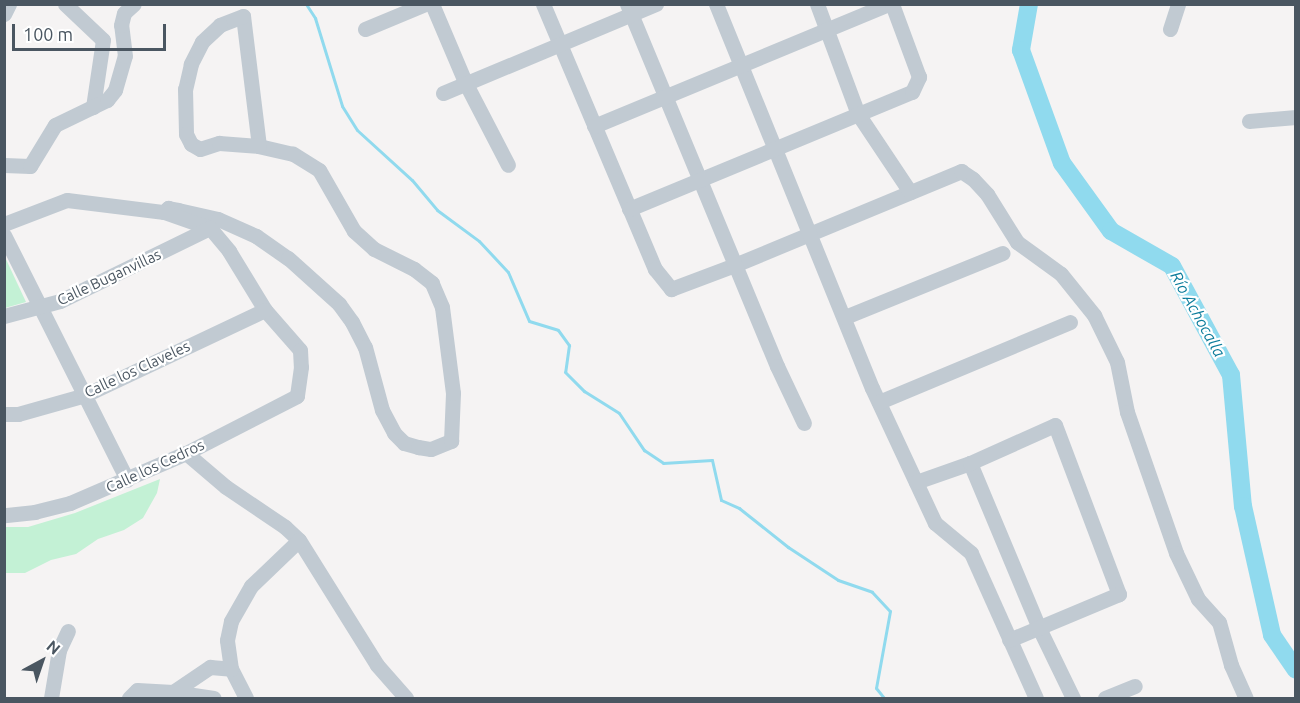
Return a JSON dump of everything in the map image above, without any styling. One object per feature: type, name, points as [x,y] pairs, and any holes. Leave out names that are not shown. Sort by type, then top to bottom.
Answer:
[{"type":"street","points":[[4,15],[9,4]]},
{"type":"street","points":[[64,4],[103,39],[93,107]]},
{"type":"street","points":[[365,29],[425,4]]},
{"type":"street","points":[[432,4],[466,84],[508,165]]},
{"type":"street","points":[[543,4],[655,269],[671,289],[735,265],[961,171],[987,194],[1017,242],[1061,274],[1094,315],[1117,362],[1127,412],[1176,553],[1198,599],[1219,622],[1231,665],[1246,699]]},
{"type":"street","points":[[443,93],[560,45],[629,10],[656,4]]},
{"type":"street","points":[[716,4],[879,402],[935,523],[971,553],[1036,699]]},
{"type":"street","points":[[817,4],[825,31],[858,114],[910,192]]},
{"type":"street","points":[[594,126],[890,4],[919,77],[912,92],[629,208]]},
{"type":"street","points":[[1170,29],[1178,4]]},
{"type":"street","points":[[4,165],[30,166],[55,125],[107,100],[120,75],[125,56],[121,24],[130,6]]},
{"type":"street","points":[[629,10],[735,265],[804,423]]},
{"type":"street","points":[[164,212],[168,208],[218,219],[256,236],[288,258],[339,304],[352,322],[365,347],[382,410],[393,433],[404,443],[431,449],[451,441],[453,393],[442,307],[432,283],[414,269],[374,249],[354,231],[319,170],[293,154],[259,146],[219,142],[200,149],[191,144],[186,134],[185,89],[191,64],[202,42],[220,25],[243,16],[259,146]]},
{"type":"street","points":[[1249,121],[1296,117]]},
{"type":"street","points":[[4,224],[67,200],[164,212],[210,228],[229,251],[265,310]]},
{"type":"street","name":"Calle Buganvillas","points":[[4,316],[42,308],[131,268],[210,228]]},
{"type":"street","points":[[4,235],[127,480]]},
{"type":"street","points":[[845,318],[1003,253]]},
{"type":"street","name":"Calle los Claveles","points":[[4,414],[18,414],[85,394],[265,310]]},
{"type":"street","name":"Calle los Cedros","points":[[4,515],[35,512],[70,503],[127,480],[186,453],[297,396],[300,383],[300,350],[265,310]]},
{"type":"street","points":[[879,402],[1070,322]]},
{"type":"street","points":[[916,482],[970,463],[1055,425],[1119,594],[1010,640]]},
{"type":"street","points":[[186,453],[226,487],[285,527],[300,540],[377,665],[406,699]]},
{"type":"street","points":[[970,463],[1039,628],[1073,699]]},
{"type":"street","points":[[246,699],[231,669],[227,636],[235,610],[261,574],[300,540]]},
{"type":"street","points":[[51,699],[59,650],[68,631]]},
{"type":"street","points":[[173,692],[210,667],[231,669]]},
{"type":"street","points":[[1105,699],[1135,686]]},
{"type":"street","points":[[129,699],[137,690],[173,692],[214,699]]},
{"type":"green space","points":[[4,255],[26,302],[5,308],[4,308]]},
{"type":"green space","points":[[160,479],[157,493],[143,518],[124,530],[98,539],[76,554],[51,560],[25,573],[5,573],[5,527],[28,527],[75,513]]},
{"type":"waterway","points":[[306,4],[315,18],[342,106],[357,130],[412,180],[437,210],[479,241],[508,272],[529,321],[558,330],[569,345],[565,372],[584,391],[619,413],[644,450],[663,463],[712,460],[721,500],[739,508],[788,547],[838,580],[872,592],[890,611],[876,688],[884,698]]},
{"type":"waterway","name":"Río Achocalla","points":[[1029,4],[1021,50],[1062,163],[1111,231],[1172,266],[1231,375],[1243,506],[1272,635],[1296,670]]}]
